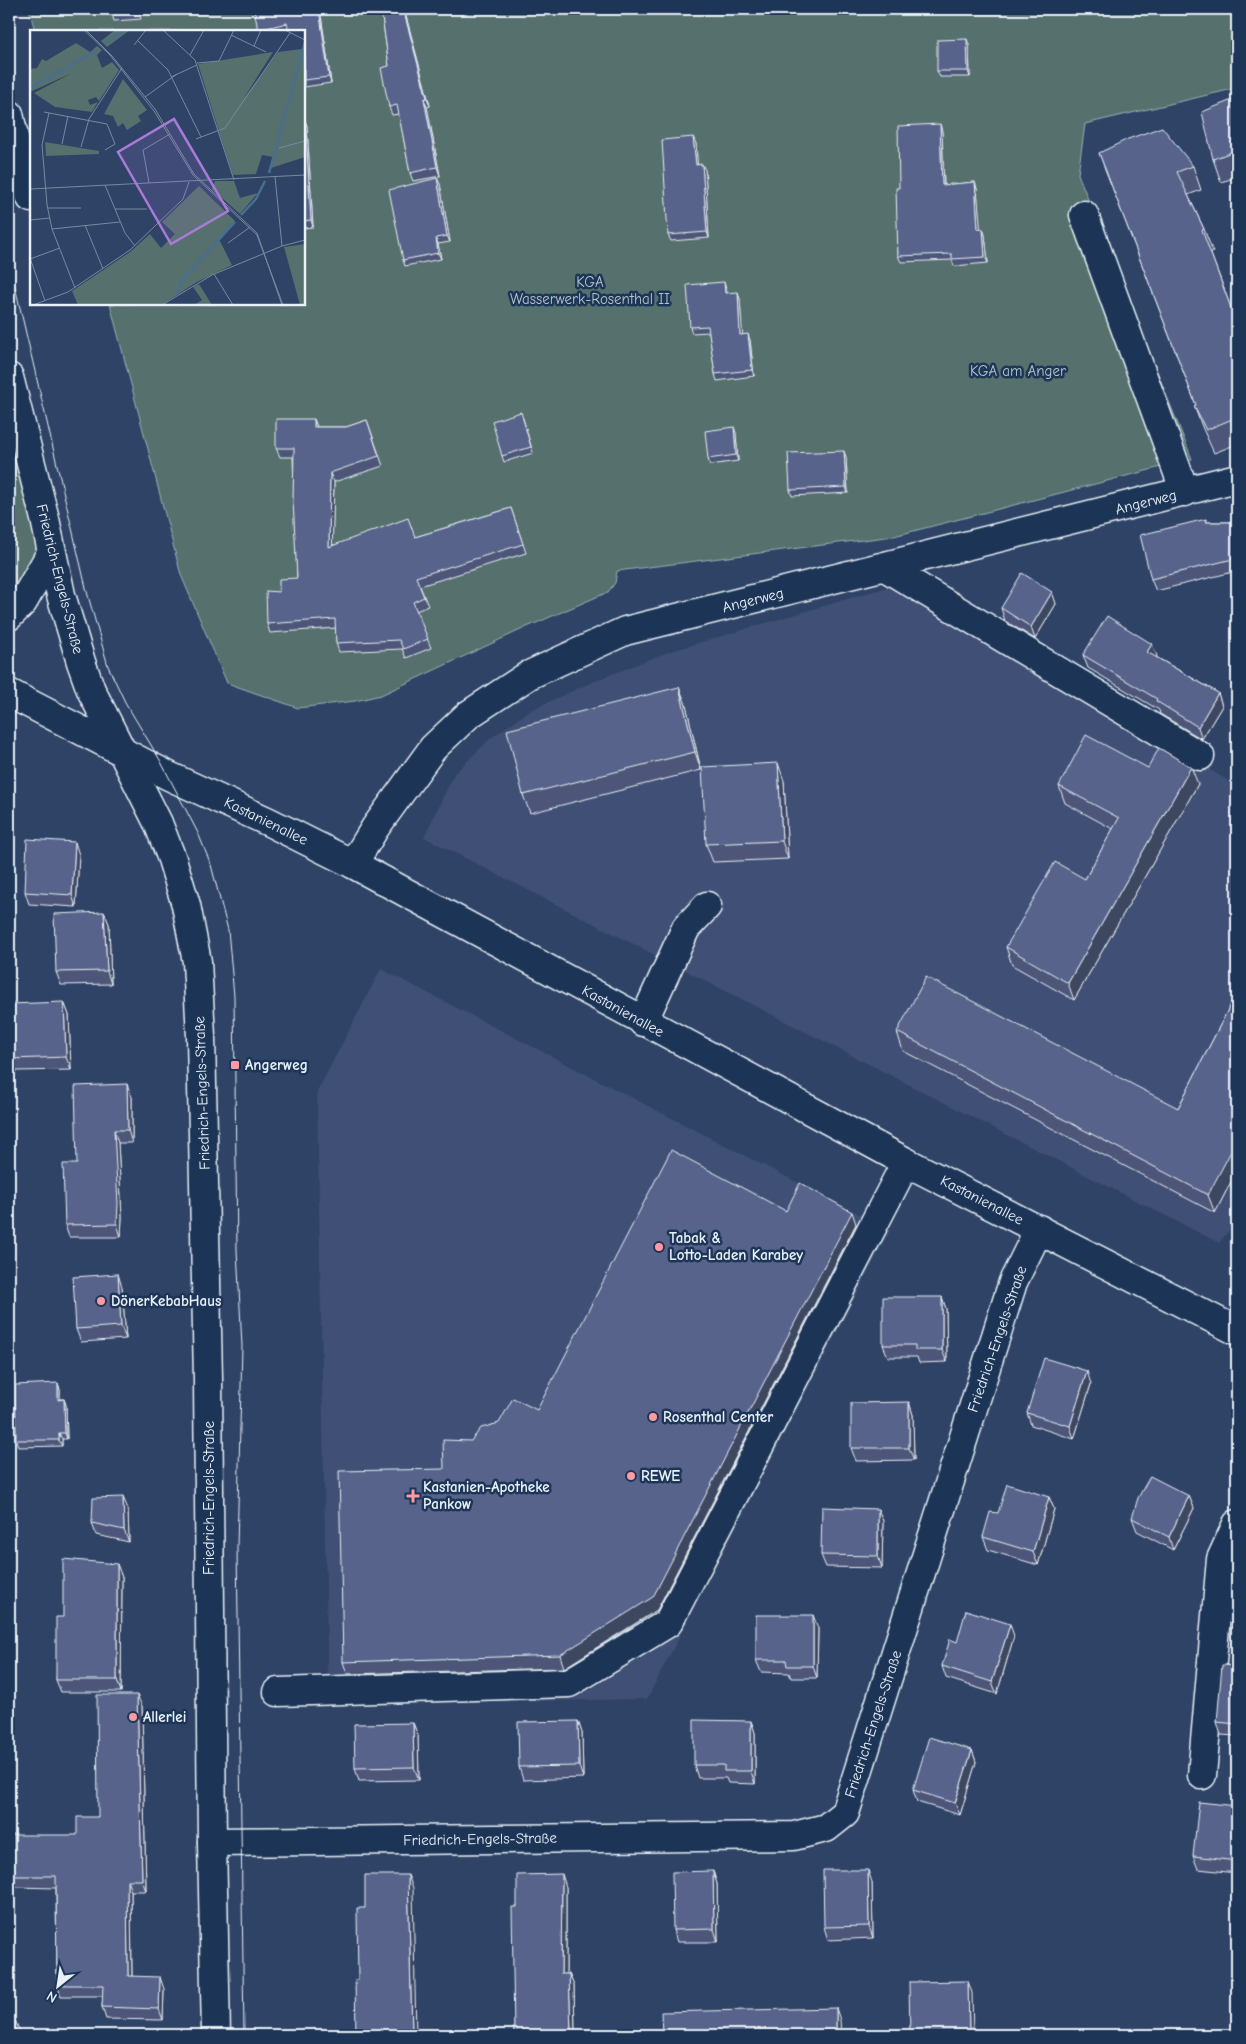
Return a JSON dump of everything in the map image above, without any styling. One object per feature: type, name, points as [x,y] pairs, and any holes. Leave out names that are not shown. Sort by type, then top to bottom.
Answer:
[{"type":"street","points":[[9,114],[21,168],[30,195]]},
{"type":"street","points":[[1084,215],[1185,492]]},
{"type":"street","name":"Friedrich-Engels-Straße","points":[[9,377],[45,519],[61,595],[81,662],[91,690],[158,824],[172,859],[186,905],[197,962],[201,1036],[208,1369],[212,1842],[216,2035]]},
{"type":"street","name":"Angerweg","points":[[353,864],[375,828],[433,748],[468,715],[499,693],[530,675],[625,631],[1237,478]]},
{"type":"street","points":[[9,616],[23,602],[51,553]]},
{"type":"street","points":[[885,567],[1200,756]]},
{"type":"street","name":"Kastanienallee","points":[[9,693],[169,776],[269,822],[353,864],[643,1022],[906,1162],[1237,1331]]},
{"type":"street","points":[[643,1022],[686,928],[707,906]]},
{"type":"street","points":[[278,1692],[569,1683],[668,1623],[906,1162]]},
{"type":"street","name":"Friedrich-Engels-Straße","points":[[212,1842],[794,1836],[826,1828],[846,1812],[1014,1282],[1039,1229]]},
{"type":"street","points":[[1202,1775],[1221,1560],[1237,1524]]},
{"type":"shaded area","points":[[898,584],[1237,786],[1237,1221],[1219,1243],[424,837],[454,774],[492,737],[531,710],[592,682],[668,652]]},
{"type":"shaded area","points":[[381,969],[890,1230],[647,1699],[328,1704],[317,1092]]},
{"type":"green space","name":"KGA Wasserwerk-Rosenthal II","points":[[29,9],[1237,9],[1237,88],[1085,124],[1078,174],[1192,459],[894,536],[617,571],[615,583],[608,592],[527,627],[381,695],[355,701],[298,708],[227,683],[181,575],[110,305],[305,305],[305,30],[35,30]]},
{"type":"green space","points":[[9,444],[35,521],[37,545],[32,575],[9,603]]},
{"type":"building","points":[[111,9],[138,9],[139,13],[112,14]]},
{"type":"building","points":[[254,9],[319,9],[329,77],[305,80],[305,30],[289,30],[287,23],[258,30]]},
{"type":"building","points":[[381,9],[403,9],[427,98],[424,99],[437,167],[410,173],[397,105],[389,107],[381,68],[389,66]]},
{"type":"building","points":[[967,39],[968,71],[937,71],[937,40]]},
{"type":"building","points":[[1237,98],[1237,150],[1213,159],[1202,112]]},
{"type":"building","points":[[305,120],[311,220],[305,221]]},
{"type":"building","points":[[940,124],[942,185],[975,182],[978,229],[983,229],[985,257],[952,259],[952,254],[898,256],[896,188],[899,188],[898,126]]},
{"type":"building","points":[[1162,127],[1193,166],[1177,172],[1204,229],[1202,230],[1237,324],[1237,417],[1206,430],[1194,406],[1196,405],[1099,153],[1128,139]]},
{"type":"building","points":[[693,137],[696,165],[702,164],[707,232],[668,235],[662,140]]},
{"type":"building","points":[[437,178],[447,236],[436,238],[438,253],[403,260],[389,190]]},
{"type":"building","points":[[724,282],[725,293],[738,292],[740,335],[748,334],[752,370],[715,374],[708,326],[690,327],[687,285]]},
{"type":"building","points":[[521,412],[531,447],[502,456],[492,421]]},
{"type":"building","points":[[276,419],[314,419],[314,427],[346,427],[367,420],[379,456],[330,473],[329,547],[408,518],[415,537],[511,508],[523,544],[416,577],[424,597],[413,602],[428,639],[403,649],[399,640],[336,643],[335,619],[267,624],[266,591],[279,592],[279,579],[297,578],[293,500],[294,448],[276,448]]},
{"type":"building","points":[[734,427],[736,455],[708,459],[705,431]]},
{"type":"building","points":[[844,451],[846,487],[790,490],[788,453]]},
{"type":"building","points":[[1206,519],[1206,522],[1237,522],[1237,558],[1151,579],[1140,535]]},
{"type":"building","points":[[1022,573],[1052,592],[1031,627],[1001,608]]},
{"type":"building","points":[[1107,616],[1152,644],[1147,652],[1218,693],[1198,727],[1156,701],[1157,699],[1083,655]]},
{"type":"building","points":[[679,687],[695,752],[523,795],[507,730]]},
{"type":"building","points":[[1086,735],[1148,768],[1159,748],[1191,767],[1068,983],[1006,947],[1055,862],[1085,879],[1119,818],[1059,786]]},
{"type":"building","points":[[778,763],[782,841],[706,844],[702,767]]},
{"type":"building","points":[[27,839],[75,842],[72,895],[25,892]]},
{"type":"building","points":[[104,912],[107,971],[56,972],[54,914]]},
{"type":"building","points":[[926,977],[1178,1108],[1237,992],[1237,1134],[1235,1138],[1237,1140],[1208,1195],[897,1032]]},
{"type":"building","points":[[64,1002],[66,1057],[11,1059],[9,1004]]},
{"type":"building","points":[[127,1084],[128,1130],[114,1130],[118,1204],[117,1224],[65,1225],[63,1164],[77,1164],[75,1086]]},
{"type":"building","name":"Rosenthal Center","points":[[671,1150],[786,1211],[800,1183],[852,1212],[653,1597],[560,1655],[343,1662],[339,1471],[444,1469],[443,1440],[471,1441],[481,1428],[499,1423],[513,1398],[537,1410]]},
{"type":"building","points":[[118,1274],[121,1326],[76,1329],[73,1277]]},
{"type":"building","points":[[883,1297],[942,1297],[942,1350],[915,1350],[915,1345],[883,1345]]},
{"type":"building","points":[[1044,1358],[1087,1371],[1070,1426],[1027,1413]]},
{"type":"building","points":[[58,1383],[58,1400],[64,1399],[65,1433],[59,1433],[59,1440],[16,1440],[15,1385]]},
{"type":"building","points":[[909,1402],[909,1448],[851,1448],[851,1403]]},
{"type":"building","points":[[1150,1476],[1189,1496],[1169,1537],[1132,1518],[1138,1498]]},
{"type":"building","points":[[1007,1484],[1049,1497],[1033,1552],[983,1537],[990,1512],[998,1513]]},
{"type":"building","points":[[123,1497],[124,1530],[92,1523],[93,1498]]},
{"type":"building","points":[[822,1507],[878,1509],[878,1556],[821,1555]]},
{"type":"building","points":[[1237,1542],[1237,1558],[1232,1555]]},
{"type":"building","points":[[63,1559],[117,1564],[117,1680],[56,1680],[56,1617],[63,1617]]},
{"type":"building","points":[[966,1610],[1010,1624],[992,1682],[942,1666],[950,1639],[957,1642]]},
{"type":"building","points":[[756,1615],[813,1615],[813,1666],[787,1666],[786,1660],[756,1660]]},
{"type":"building","points":[[1222,1665],[1237,1666],[1237,1724],[1217,1722]]},
{"type":"building","points":[[97,1695],[137,1695],[142,1880],[127,1880],[128,1976],[160,1977],[159,2009],[102,2007],[103,1985],[57,1985],[56,1876],[11,1876],[12,1835],[77,1835],[77,1817],[98,1817]]},
{"type":"building","points":[[694,1720],[751,1721],[751,1771],[724,1771],[724,1765],[694,1765]]},
{"type":"building","points":[[578,1721],[579,1766],[519,1767],[518,1722]]},
{"type":"building","points":[[413,1723],[414,1767],[355,1768],[354,1724]]},
{"type":"building","points":[[929,1737],[972,1750],[955,1803],[913,1790]]},
{"type":"building","points":[[1199,1802],[1237,1806],[1237,1861],[1193,1856]]},
{"type":"building","points":[[823,1870],[868,1870],[869,1926],[824,1927]]},
{"type":"building","points":[[713,1871],[714,1929],[673,1930],[672,1872]]},
{"type":"building","points":[[562,1874],[561,1974],[569,1974],[571,2032],[514,2033],[512,1907],[517,1907],[517,1875]]},
{"type":"building","points":[[365,1875],[408,1875],[412,2035],[356,2035],[355,1980],[358,1980],[357,1908],[365,1908]]},
{"type":"building","points":[[968,1981],[969,2035],[910,2035],[909,1982]]},
{"type":"building","points":[[836,2008],[836,2035],[662,2035],[661,2012]]},
{"type":"building","points":[[9,2020],[15,2020],[15,2035],[9,2035]]},
{"type":"tram line","points":[[9,261],[87,592],[108,666],[125,702],[160,760],[198,833],[211,865],[228,930],[234,996],[237,1250],[242,1346],[237,1548],[244,2035]]},
{"type":"place","name":"Angerweg","points":[[235,1065]]},
{"type":"place","name":"Tabak & Lotto-Laden Karabey","points":[[659,1247]]},
{"type":"place","name":"DönerKebabHaus","points":[[101,1301]]},
{"type":"place","name":"Rosenthal Center","points":[[653,1417]]},
{"type":"place","name":"REWE","points":[[631,1476]]},
{"type":"place","name":"Kastanien-Apotheke Pankow","points":[[413,1496]]},
{"type":"place","name":"Allerlei","points":[[133,1717]]},
{"type":"park label","name":"KGA am Anger","points":[[1018,371]]}]
